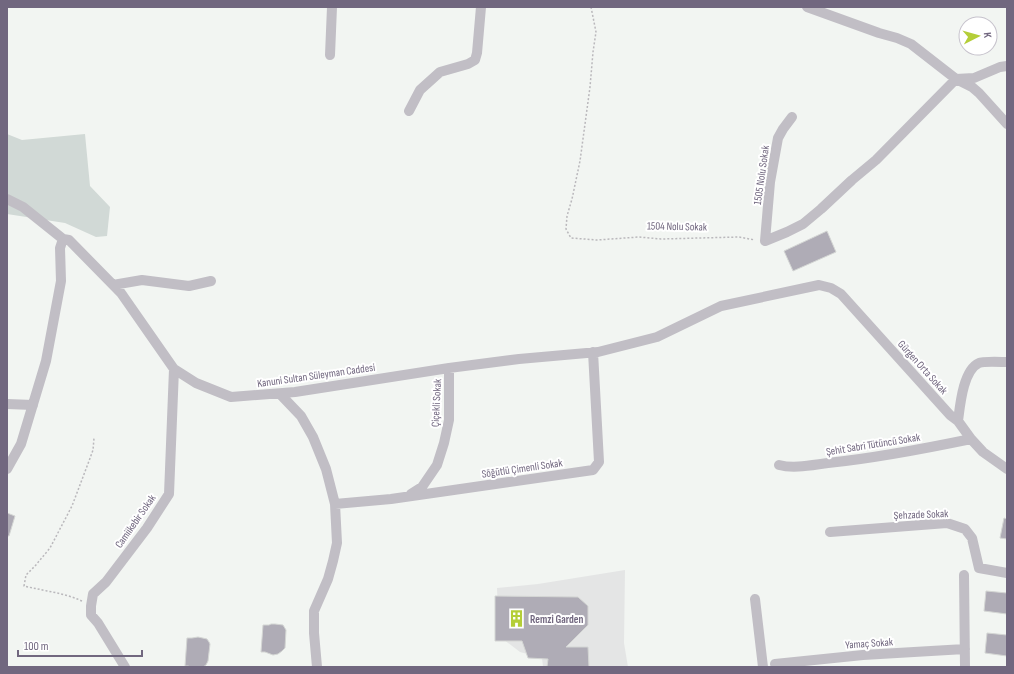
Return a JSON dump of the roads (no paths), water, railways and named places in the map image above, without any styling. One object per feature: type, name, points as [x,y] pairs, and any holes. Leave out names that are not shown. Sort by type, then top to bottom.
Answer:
[{"type":"street","points":[[330,55],[332,7]]},
{"type":"street","points":[[409,111],[420,90],[440,72],[468,64],[475,60],[481,7]]},
{"type":"street","points":[[807,7],[911,44],[956,78],[972,87],[1007,124]]},
{"type":"street","points":[[956,78],[974,78],[1000,67],[1007,66]]},
{"type":"street","name":"1505 Nolu Sokak","points":[[792,117],[778,138],[770,182],[765,241],[803,224],[821,209],[876,160],[956,78]]},
{"type":"street","name":"Kanuni Sultan Süleyman Caddesi","points":[[7,199],[23,207],[63,239],[70,240],[121,293],[174,369],[196,383],[231,397],[280,394],[449,368],[519,359],[598,352],[657,337],[721,306],[819,285]]},
{"type":"street","points":[[7,469],[21,444],[46,361],[60,288],[60,248],[63,239]]},
{"type":"street","points":[[113,285],[142,280],[189,286],[211,281]]},
{"type":"street","name":"Gürgen Orta Sokak","points":[[819,285],[831,288],[841,294],[950,415],[958,421],[983,452],[1007,469]]},
{"type":"street","name":"Söğütlü Çimenli Sokak","points":[[335,504],[391,499],[593,470],[599,462],[593,352]]},
{"type":"street","points":[[958,421],[962,393],[969,372],[980,362],[1007,362]]},
{"type":"street","name":"Çiçekli Sokak","points":[[406,497],[422,487],[437,465],[449,420],[449,368]]},
{"type":"street","name":"Camiikebir Sokak","points":[[125,667],[98,623],[91,615],[91,606],[93,594],[106,582],[147,528],[169,494],[174,369]]},
{"type":"street","points":[[280,394],[301,416],[313,437],[326,469],[335,504],[337,543],[334,561],[314,611],[317,667]]},
{"type":"street","points":[[7,404],[32,405]]},
{"type":"street","name":"Şehit Sabri Tütüncü Sokak","points":[[779,465],[792,467],[840,462],[971,439]]},
{"type":"street","name":"Şehzade Sokak","points":[[830,532],[947,523],[965,529],[972,538],[979,568],[1007,573]]},
{"type":"street","points":[[964,576],[964,667]]},
{"type":"street","points":[[755,599],[763,667]]},
{"type":"street","name":"Yamaç Sokak","points":[[775,664],[822,663],[863,655],[964,649]]},
{"type":"place","name":"Remzi Garden","points":[[517,619]]}]
